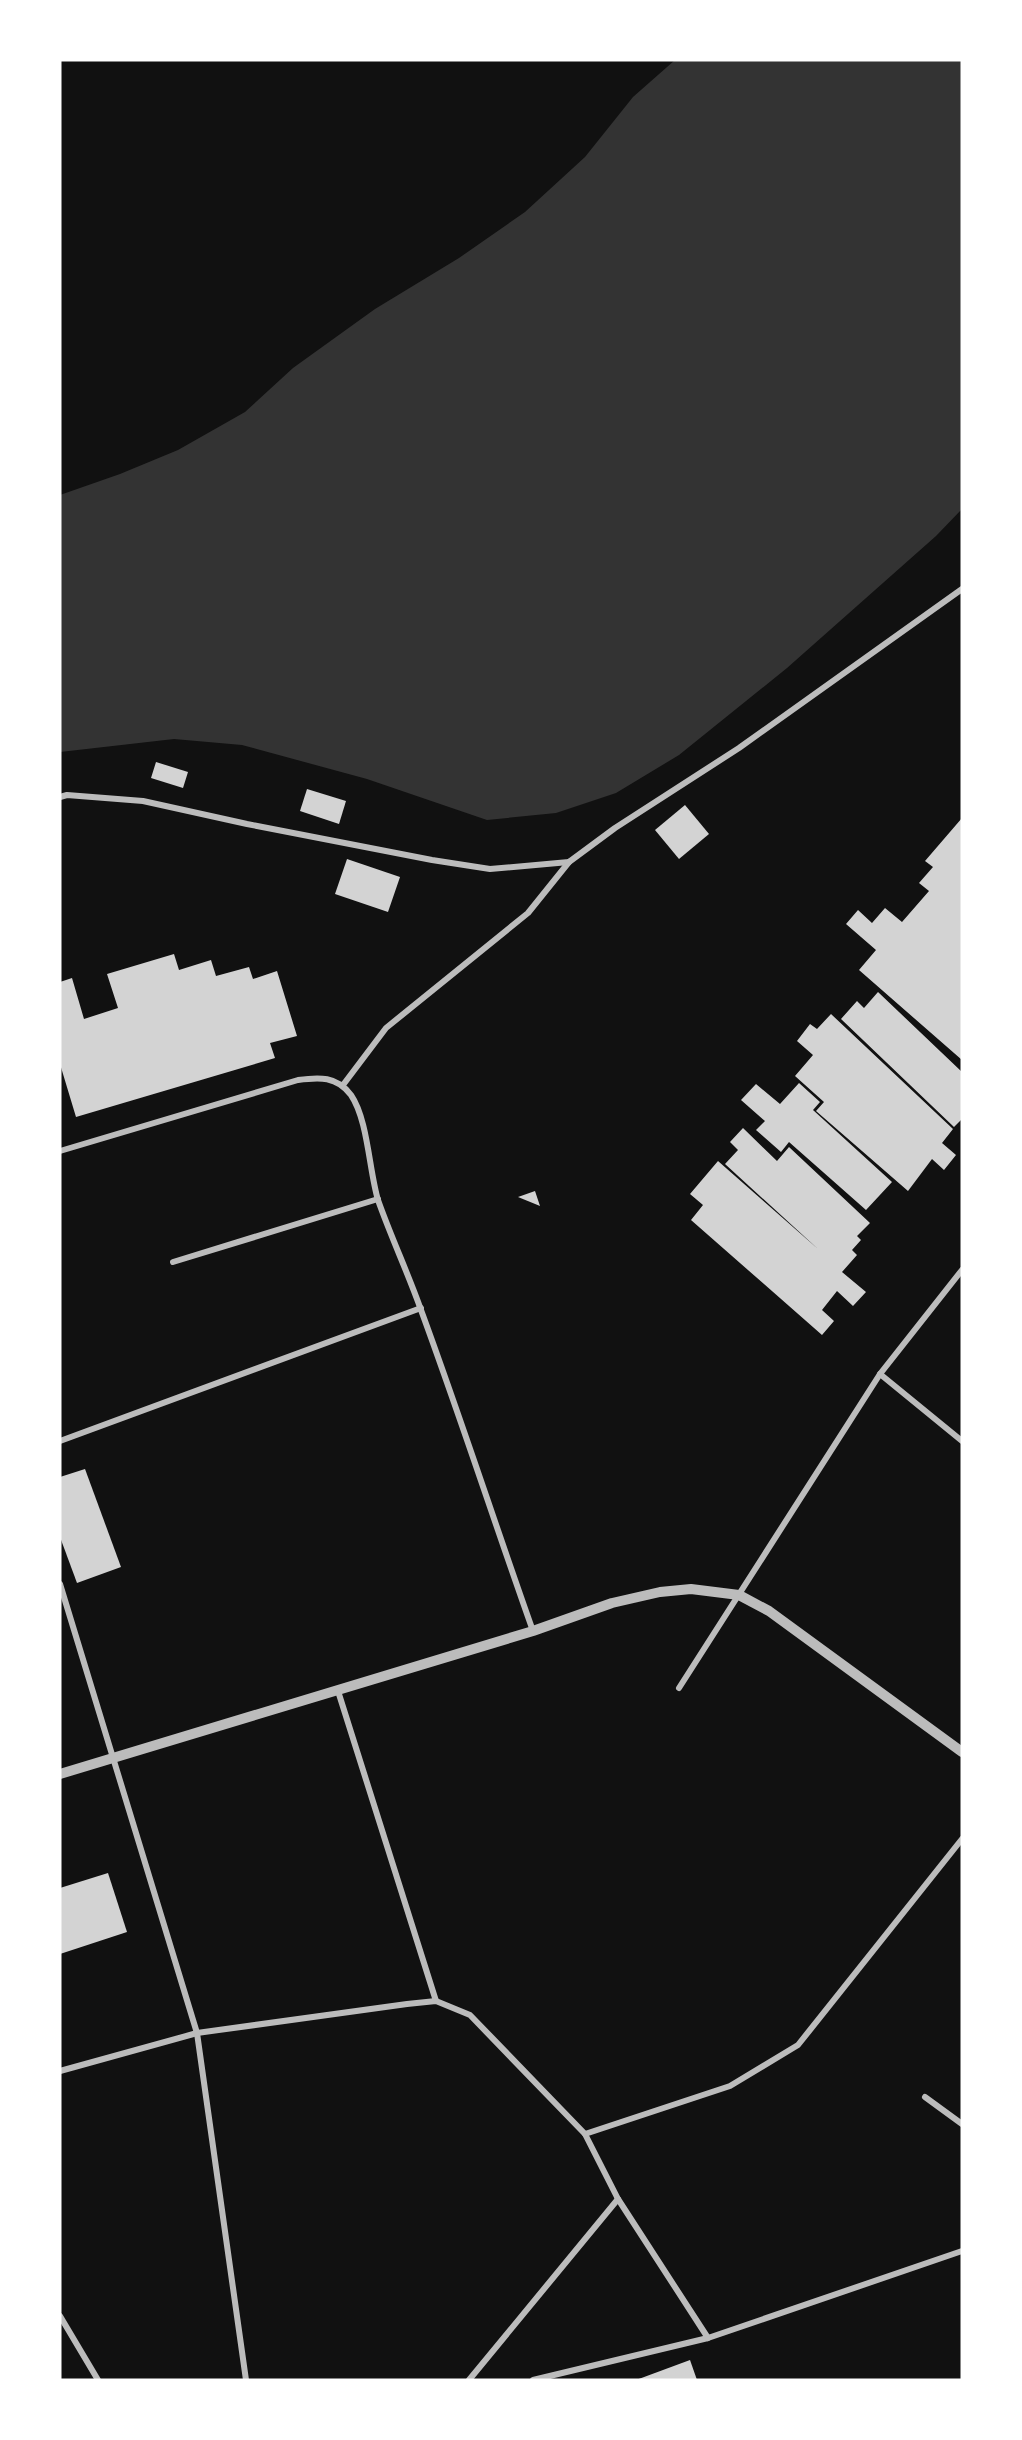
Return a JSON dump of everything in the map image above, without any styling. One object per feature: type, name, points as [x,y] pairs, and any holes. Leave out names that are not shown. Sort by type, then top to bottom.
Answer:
[{"type":"street","points":[[343,1085],[386,1028],[528,913],[569,862],[615,828],[739,748],[962,589]]},
{"type":"street","points":[[60,797],[66,795],[143,801],[282,831],[490,869],[569,862]]},
{"type":"street","points":[[60,1151],[298,1080],[318,1077],[332,1079],[343,1085],[352,1096],[359,1113],[378,1199],[421,1308],[533,1631]]},
{"type":"street","points":[[173,1262],[378,1199]]},
{"type":"street","points":[[679,1688],[880,1374],[962,1270]]},
{"type":"street","points":[[60,1441],[421,1308]]},
{"type":"street","points":[[880,1374],[962,1441]]},
{"type":"street","points":[[60,1584],[197,2033],[246,2380]]},
{"type":"street","points":[[60,1774],[533,1631],[612,1603],[660,1592],[691,1589],[740,1595],[787,1622],[962,1752]]},
{"type":"street","points":[[338,1691],[436,2001]]},
{"type":"street","points":[[585,2134],[730,2086],[798,2045],[962,1839]]},
{"type":"street","points":[[60,2071],[197,2033],[436,2001],[470,2014],[585,2134],[618,2199],[708,2338]]},
{"type":"street","points":[[925,2097],[962,2124]]},
{"type":"street","points":[[469,2380],[618,2199]]},
{"type":"street","points":[[533,2380],[708,2338],[962,2251]]},
{"type":"street","points":[[60,2316],[98,2380]]},
{"type":"shaded area","points":[[675,60],[962,60],[962,509],[936,536],[787,668],[679,755],[616,793],[556,813],[487,820],[367,779],[242,745],[174,739],[60,752],[60,495],[178,450],[245,412],[293,368],[375,309],[459,258],[525,212],[585,157],[633,97]]},
{"type":"building","points":[[156,762],[188,772],[183,788],[151,778]]},
{"type":"building","points":[[307,789],[346,801],[339,824],[300,811]]},
{"type":"building","points":[[685,805],[709,834],[679,859],[655,830]]},
{"type":"building","points":[[962,818],[962,1060],[859,970],[876,950],[846,924],[858,910],[872,923],[885,908],[902,922],[929,891],[919,883],[933,867],[925,861]]},
{"type":"building","points":[[347,859],[400,877],[388,912],[335,894]]},
{"type":"building","points":[[174,954],[179,970],[211,960],[216,976],[249,967],[253,979],[277,971],[297,1036],[270,1043],[275,1058],[76,1117],[60,1064],[60,982],[72,978],[84,1019],[118,1008],[107,974]]},
{"type":"building","points":[[878,992],[962,1072],[962,1119],[954,1127],[841,1019],[857,1001],[864,1008]]},
{"type":"building","points":[[831,1014],[953,1129],[942,1143],[956,1155],[944,1170],[932,1159],[908,1191],[816,1111],[824,1102],[795,1076],[813,1055],[797,1041],[810,1024],[817,1029]]},
{"type":"building","points":[[799,1083],[820,1102],[813,1110],[892,1182],[866,1210],[789,1142],[781,1152],[756,1130],[765,1121],[741,1100],[756,1084],[780,1104]]},
{"type":"building","points":[[743,1128],[777,1161],[789,1147],[870,1223],[857,1236],[861,1240],[852,1250],[857,1255],[842,1272],[866,1292],[853,1306],[837,1291],[822,1310],[834,1321],[822,1335],[691,1220],[703,1205],[690,1194],[718,1161],[818,1249],[725,1164],[738,1150],[730,1142]]},
{"type":"building","points":[[535,1191],[540,1206],[518,1197]]},
{"type":"building","points":[[85,1469],[121,1567],[77,1583],[60,1537],[60,1477]]},
{"type":"building","points":[[108,1873],[127,1932],[60,1954],[60,1888]]},
{"type":"building","points":[[690,2360],[697,2380],[636,2380]]}]
